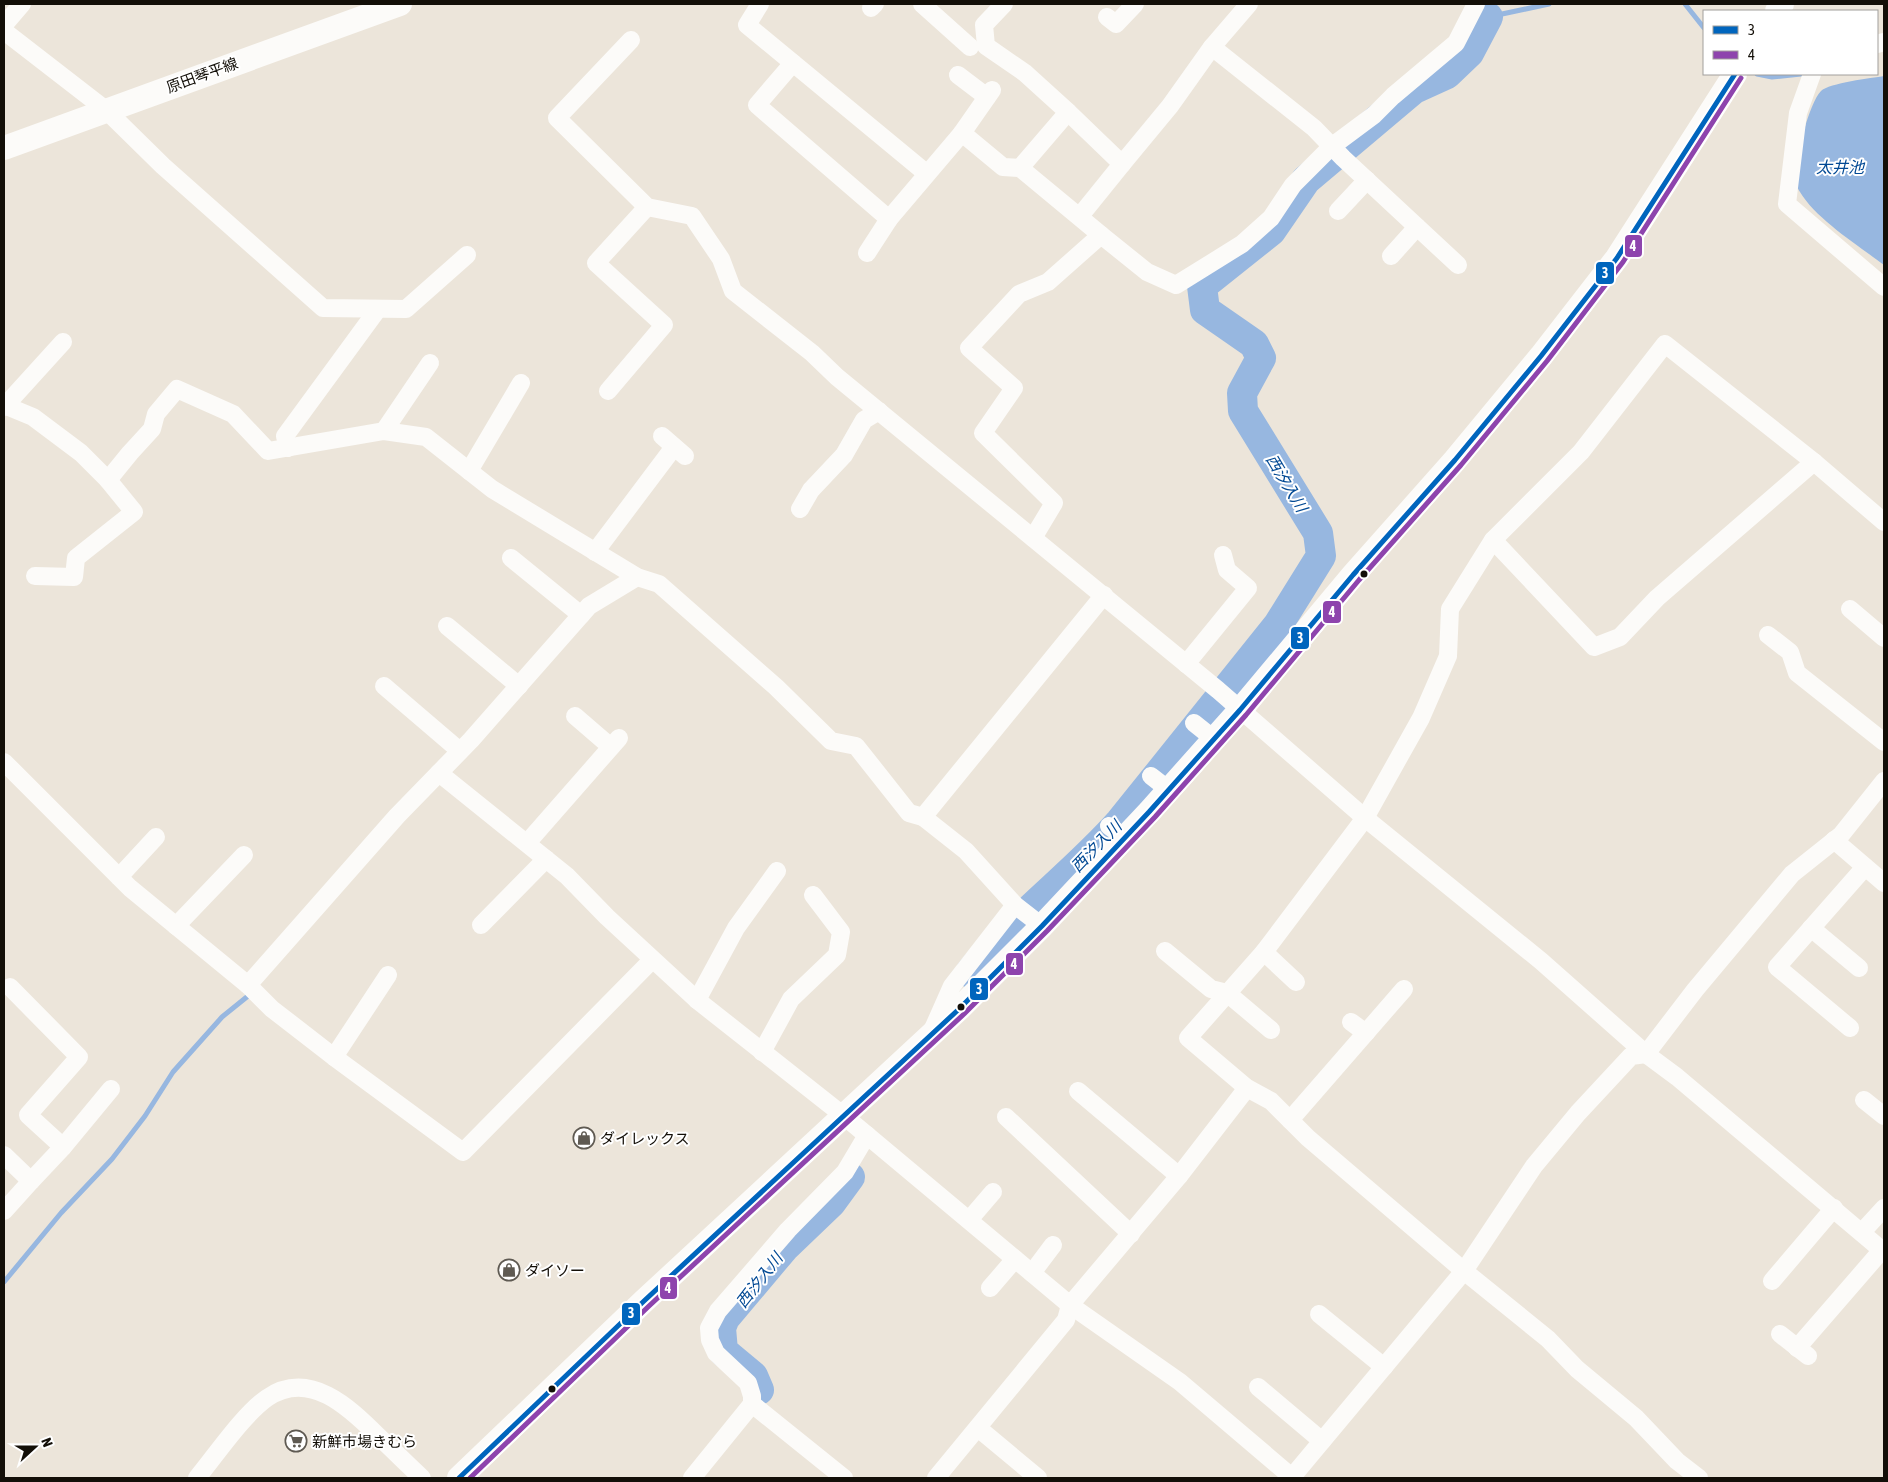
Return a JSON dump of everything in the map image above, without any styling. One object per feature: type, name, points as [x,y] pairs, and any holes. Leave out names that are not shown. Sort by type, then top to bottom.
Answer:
[{"type":"street","points":[[4,25],[22,4]]},
{"type":"street","name":"原田琴平線","points":[[4,148],[399,4]]},
{"type":"street","points":[[760,4],[747,25],[926,173]]},
{"type":"street","points":[[922,4],[970,47]]},
{"type":"street","points":[[1004,4],[984,25],[986,46],[1025,73],[1122,164]]},
{"type":"street","points":[[1117,25],[1135,4]]},
{"type":"street","points":[[1080,216],[1170,106],[1212,47],[1250,4]]},
{"type":"street","points":[[962,133],[1004,167],[1020,168],[1147,272],[1176,285],[1242,244],[1271,218],[1294,185],[1336,151],[1393,96],[1456,43],[1476,4]]},
{"type":"street","points":[[4,31],[106,110],[163,166],[323,308],[406,309],[467,255]]},
{"type":"street","points":[[631,40],[557,118],[647,207],[692,216],[721,259],[733,290],[812,353],[837,377],[1104,595],[1365,818],[1541,961],[1646,1054],[1678,1077],[1883,1251],[1802,1352],[1780,1334]]},
{"type":"street","points":[[1212,47],[1314,128],[1458,265]]},
{"type":"street","points":[[793,63],[757,105],[889,219]]},
{"type":"street","points":[[867,253],[889,219],[926,173],[962,133],[990,94],[958,75]]},
{"type":"street","points":[[929,1038],[952,986],[1117,832],[1229,700],[1353,575],[1455,460],[1616,258],[1734,75]]},
{"type":"street","points":[[1810,78],[1798,113],[1787,204],[1884,287]]},
{"type":"street","points":[[1020,168],[1068,112]]},
{"type":"street","points":[[1338,211],[1367,180]]},
{"type":"street","points":[[608,391],[664,326],[596,263],[647,207]]},
{"type":"street","points":[[1391,256],[1417,228]]},
{"type":"street","points":[[1033,538],[1054,503],[983,434],[1014,388],[970,348],[1019,294],[1048,282],[1101,235]]},
{"type":"street","points":[[288,448],[285,436],[378,308]]},
{"type":"street","points":[[35,576],[74,577],[76,558],[134,512],[108,480],[81,453],[33,417],[4,406],[64,342]]},
{"type":"street","points":[[1699,1478],[1676,1461],[1636,1418],[1577,1369],[1548,1339],[1464,1271],[1308,1138],[1271,1101],[1247,1088],[1188,1038],[1264,952],[1365,818],[1420,718],[1448,656],[1450,609],[1493,540],[1581,452],[1666,344],[1814,462],[1884,522]]},
{"type":"street","points":[[384,431],[430,363]]},
{"type":"street","points":[[469,471],[521,383]]},
{"type":"street","points":[[108,480],[152,429],[156,414],[177,389],[233,414],[268,451],[384,431],[426,437],[492,489],[637,577],[659,584],[776,687],[831,741],[856,746],[910,813],[923,817],[966,851],[1028,915]]},
{"type":"street","points":[[800,509],[811,490],[844,455],[864,420],[879,411]]},
{"type":"street","points":[[595,552],[673,446]]},
{"type":"street","points":[[1493,540],[1594,647],[1620,637],[1658,598],[1814,462]]},
{"type":"street","points":[[1186,664],[1248,588],[1227,570],[1223,554]]},
{"type":"street","points":[[511,558],[582,615]]},
{"type":"street","points":[[248,986],[397,816],[460,751],[589,606],[637,577]]},
{"type":"street","points":[[923,817],[1104,595]]},
{"type":"street","points":[[1850,610],[1884,638]]},
{"type":"street","points":[[446,626],[519,686]]},
{"type":"street","points":[[1768,635],[1790,652],[1797,672],[1884,742]]},
{"type":"street","points":[[384,686],[460,751]]},
{"type":"street","points":[[527,843],[615,742],[575,716]]},
{"type":"street","points":[[4,762],[119,877],[248,986],[272,1009],[463,1152],[652,960]]},
{"type":"street","points":[[439,773],[567,876],[606,918],[697,1000],[844,1116],[1070,1305],[1180,1382],[1292,1478],[1464,1271],[1534,1166],[1578,1113],[1631,1056],[1646,1054],[1695,990],[1792,874],[1841,834],[1884,781]]},
{"type":"street","points":[[119,877],[156,837]]},
{"type":"street","points":[[1834,840],[1884,883]]},
{"type":"street","points":[[176,926],[244,855]]},
{"type":"street","points":[[481,925],[546,859]]},
{"type":"street","points":[[1850,1028],[1777,967],[1865,867]]},
{"type":"street","points":[[697,1000],[736,928],[778,871]]},
{"type":"street","points":[[762,1052],[791,999],[838,955],[841,932],[813,895]]},
{"type":"street","points":[[459,1478],[640,1304],[929,1038],[1028,915]]},
{"type":"street","points":[[1811,928],[1859,968]]},
{"type":"street","points":[[1165,950],[1211,990],[1227,993],[1271,1030]]},
{"type":"street","points":[[1264,952],[1296,982]]},
{"type":"street","points":[[334,1057],[388,975]]},
{"type":"street","points":[[10,987],[79,1057],[28,1115],[63,1147]]},
{"type":"street","points":[[1290,1120],[1404,989]]},
{"type":"street","points":[[1351,1022],[1366,1033]]},
{"type":"street","points":[[936,1478],[1066,1320],[1070,1305],[1179,1176],[1247,1088]]},
{"type":"street","points":[[4,1211],[63,1147],[111,1089]]},
{"type":"street","points":[[1078,1092],[1179,1176]]},
{"type":"street","points":[[1864,1100],[1884,1116]]},
{"type":"street","points":[[1006,1117],[1131,1234]]},
{"type":"street","points":[[692,1478],[752,1404],[748,1383],[716,1353],[710,1340],[709,1328],[718,1311],[788,1230],[845,1172],[867,1135]]},
{"type":"street","points":[[4,1155],[31,1181]]},
{"type":"street","points":[[968,1220],[994,1192]]},
{"type":"street","points":[[1772,1281],[1834,1208]]},
{"type":"street","points":[[1862,1232],[1884,1208]]},
{"type":"street","points":[[1032,1273],[1053,1245]]},
{"type":"street","points":[[990,1288],[1015,1259]]},
{"type":"street","points":[[1319,1314],[1384,1367]]},
{"type":"street","points":[[197,1478],[252,1411],[267,1398],[285,1388],[304,1387],[330,1396],[350,1408],[422,1478]]},
{"type":"street","points":[[1258,1387],[1322,1441]]},
{"type":"street","points":[[752,1404],[844,1478]]},
{"type":"street","points":[[978,1428],[1038,1478]]},
{"type":"water","name":"太井池","points":[[1884,76],[1884,265],[1839,232],[1816,212],[1799,190],[1795,176],[1804,131],[1816,97],[1821,91],[1841,83]]},
{"type":"waterway","points":[[1488,17],[1549,4]]},
{"type":"waterway","points":[[1685,4],[1703,27]]},
{"type":"waterway","name":"西汐入川","points":[[970,973],[1005,933],[1083,860],[1120,822],[1278,625],[1321,556],[1318,533],[1243,411],[1242,393],[1261,358],[1254,344],[1205,310],[1202,286],[1271,231],[1306,180],[1414,89],[1447,74],[1469,53],[1488,17]]},
{"type":"waterway","points":[[1762,75],[1772,77],[1791,75]]},
{"type":"waterway","points":[[4,1282],[61,1213],[112,1159],[145,1116],[173,1072],[222,1017],[248,996]]},
{"type":"waterway","name":"西汐入川","points":[[759,1390],[753,1376],[723,1351],[721,1328],[725,1318],[784,1248],[831,1203],[850,1177]]},
{"type":"transit line","name":"3","points":[[459,1478],[644,1301],[959,1009],[1042,926],[1149,812],[1240,710],[1353,575],[1455,460],[1541,356],[1617,258],[1734,75]]},
{"type":"transit line","name":"4","points":[[470,1478],[649,1306],[964,1014],[1047,931],[1155,817],[1246,715],[1359,580],[1461,465],[1547,361],[1623,262],[1741,78]]},
{"type":"place","name":"ダイレックス","points":[[584,1138]]},
{"type":"place","name":"ダイソー","points":[[509,1270]]},
{"type":"place","name":"新鮮市場きむら","points":[[296,1441]]}]
